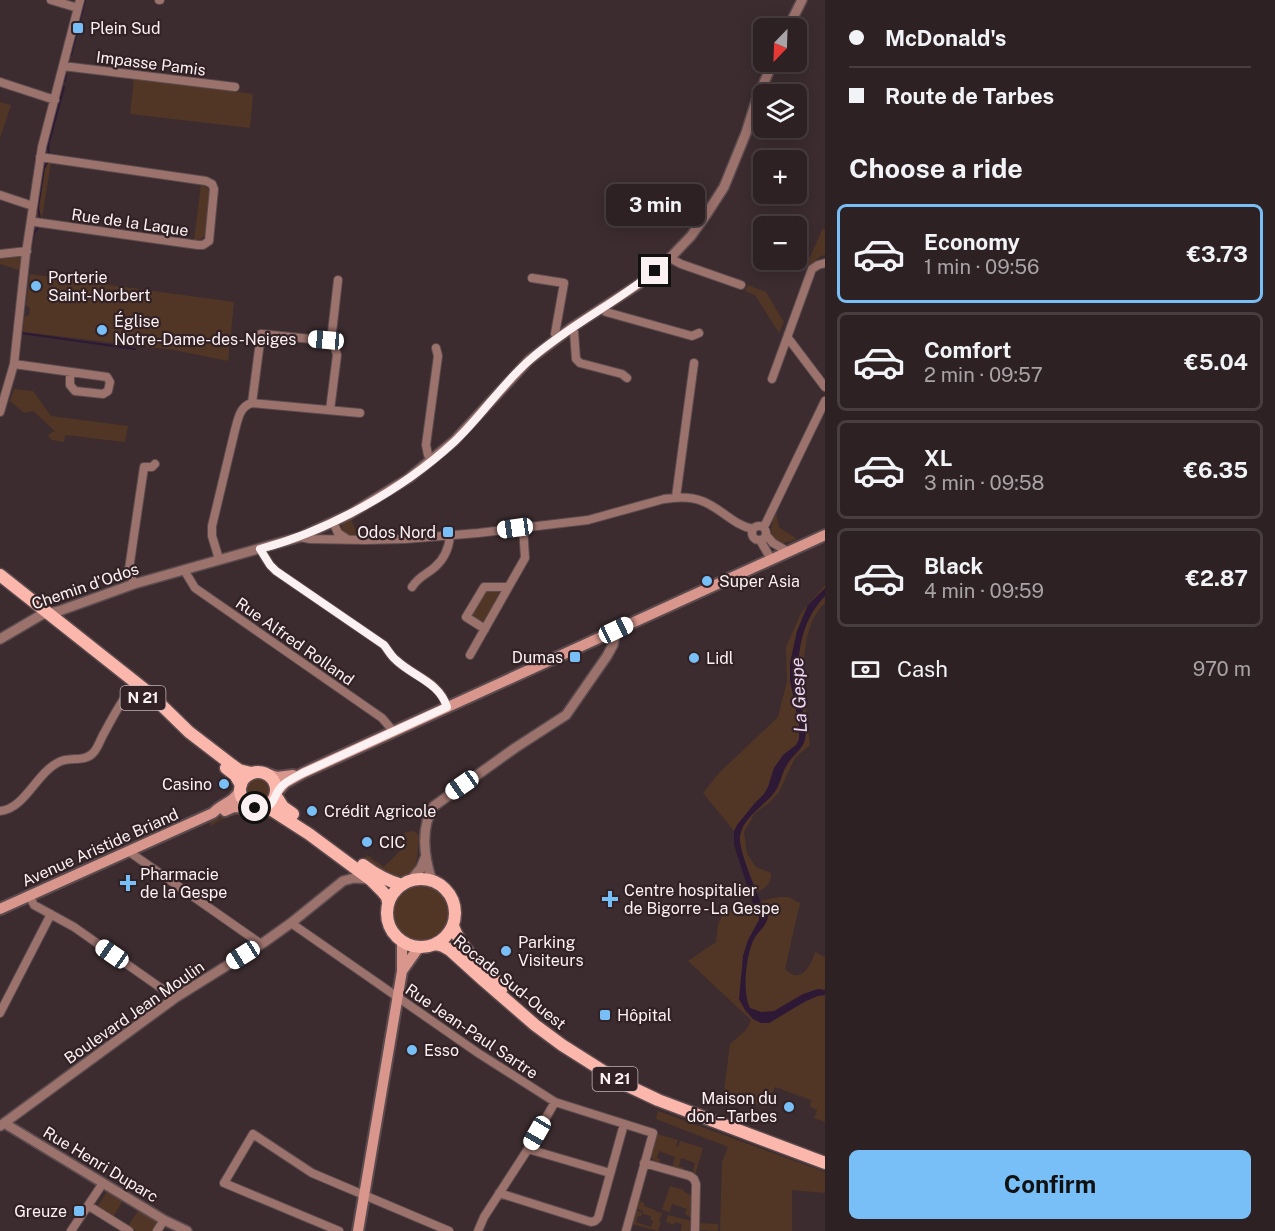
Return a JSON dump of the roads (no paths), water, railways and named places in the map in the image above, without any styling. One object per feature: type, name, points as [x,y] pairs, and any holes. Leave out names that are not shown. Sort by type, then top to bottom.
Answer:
[{"type":"main road","points":[[303,773],[277,777],[257,772],[251,773],[246,776],[240,787],[242,799],[252,808],[267,807],[274,801],[285,783],[303,773],[825,535]]},
{"type":"main road","name":"N 21","points":[[0,575],[132,688],[164,719],[235,775],[240,787]]},
{"type":"main road","name":"N 21","points":[[0,583],[149,693],[189,732],[232,765],[239,770],[251,773]]},
{"type":"main road","points":[[267,807],[337,855],[382,891],[388,902],[388,924],[402,942],[410,946],[427,947],[448,934],[453,926],[455,909],[448,892],[432,881],[422,879],[406,883],[390,882],[374,873],[283,807],[277,794],[276,783],[268,774]]},
{"type":"main road","name":"Avenue Aristide Briand","points":[[213,813],[232,801],[240,787]]},
{"type":"main road","name":"Avenue Aristide Briand","points":[[0,909],[213,813],[234,807],[252,808]]},
{"type":"main road","points":[[388,902],[396,890],[406,883]]},
{"type":"main road","name":"Rocade Sud-Ouest","points":[[453,926],[459,939],[487,973],[538,1018],[626,1076],[660,1093],[825,1155]]},
{"type":"main road","points":[[358,1231],[398,998],[402,971],[402,942]]},
{"type":"main road","name":"Rocade Sud-Ouest","points":[[435,944],[450,950],[535,1025],[622,1083],[658,1100],[825,1163]]},
{"type":"main road","points":[[402,971],[419,947]]},
{"type":"street","points":[[0,412],[14,364],[40,157],[79,4],[51,0]]},
{"type":"street","points":[[793,18],[802,0]]},
{"type":"street","name":"Impasse Pamis","points":[[63,66],[235,87]]},
{"type":"street","name":"Chemin d'Odos","points":[[0,639],[45,614],[134,584],[300,537],[329,524],[409,478],[454,441],[529,360],[571,328],[639,284],[670,258],[696,229],[724,187],[769,72]]},
{"type":"street","points":[[0,82],[55,100]]},
{"type":"street","name":"Rue de la Laque","points":[[32,220],[198,245],[209,241],[214,189],[212,184],[206,181],[40,157]]},
{"type":"street","points":[[0,195],[33,206]]},
{"type":"street","points":[[0,254],[27,251]]},
{"type":"street","points":[[670,258],[741,285]]},
{"type":"street","points":[[772,379],[813,269],[825,263]]},
{"type":"street","points":[[532,278],[564,283],[555,334],[557,338]]},
{"type":"street","points":[[330,410],[337,355],[331,341],[338,280]]},
{"type":"street","points":[[601,308],[606,312],[692,336],[699,333]]},
{"type":"street","points":[[571,328],[574,332],[576,359],[580,363],[622,374],[627,378]]},
{"type":"street","points":[[252,403],[261,334],[331,341]]},
{"type":"street","points":[[788,338],[825,387]]},
{"type":"street","points":[[432,459],[428,455],[426,446],[438,356],[436,348]]},
{"type":"street","points":[[676,497],[694,363]]},
{"type":"street","points":[[14,364],[107,377],[110,382],[108,391],[103,394],[75,391],[70,385],[70,372]]},
{"type":"street","points":[[770,559],[764,534],[825,401]]},
{"type":"street","points":[[219,559],[212,537],[212,526],[235,429],[243,408],[252,403],[360,413]]},
{"type":"street","points":[[134,584],[129,569],[144,467],[152,467],[155,464]]},
{"type":"street","points":[[300,537],[351,540],[450,536],[588,520],[676,497],[702,501],[738,524],[753,529]]},
{"type":"street","points":[[330,540],[324,530],[329,524],[342,537],[351,540]]},
{"type":"street","points":[[764,534],[754,538],[753,529],[758,525],[773,543],[787,551]]},
{"type":"street","points":[[470,655],[525,558],[523,527]]},
{"type":"street","points":[[412,587],[417,579],[435,567],[443,557],[449,545],[450,536]]},
{"type":"street","points":[[260,549],[276,571],[384,645],[395,660],[438,690],[444,697],[447,707]]},
{"type":"street","name":"Rue Alfred Rolland","points":[[184,570],[195,588],[382,718],[394,732]]},
{"type":"street","points":[[485,629],[466,617],[484,587],[508,587]]},
{"type":"street","points":[[406,883],[422,868],[425,855],[426,820],[434,806],[566,715],[607,656],[613,645],[616,630]]},
{"type":"street","points":[[0,811],[12,809],[44,772],[53,766],[64,760],[83,759],[94,752],[132,688]]},
{"type":"street","points":[[128,851],[261,944]]},
{"type":"street","points":[[337,855],[345,871],[343,881],[354,878],[371,880]]},
{"type":"street","points":[[425,855],[432,881]]},
{"type":"street","name":"Boulevard Jean Moulin","points":[[1,1124],[175,998],[291,923],[343,881]]},
{"type":"street","points":[[30,895],[34,904],[74,927],[175,998]]},
{"type":"street","points":[[0,1013],[51,914]]},
{"type":"street","name":"Rue Jean-Paul Sartre","points":[[291,923],[478,1053],[555,1102],[653,1133],[644,1163]]},
{"type":"street","points":[[478,1231],[484,1217],[555,1102]]},
{"type":"street","name":"Rue Henri Duparc","points":[[1,1124],[164,1220],[187,1231]]},
{"type":"street","points":[[499,1193],[593,1222],[598,1218],[624,1124]]},
{"type":"street","points":[[339,1231],[224,1183],[253,1134],[312,1173],[449,1231]]},
{"type":"street","points":[[528,1149],[610,1173]]},
{"type":"street","points":[[626,1231],[644,1163],[694,1179],[696,1184],[695,1231]]},
{"type":"street","points":[[71,1231],[103,1183]]},
{"type":"street","points":[[88,1206],[129,1231]]},
{"type":"street","points":[[157,1231],[164,1220]]},
{"type":"water","name":"La Gespe","points":[[825,588],[825,596],[808,621],[800,649],[800,693],[806,731],[804,743],[789,761],[776,790],[746,822],[742,829],[740,842],[747,868],[768,917],[753,941],[748,956],[746,993],[750,1008],[761,1012],[774,1011],[803,994],[818,989],[825,990],[825,995],[806,1001],[769,1023],[761,1023],[753,1019],[739,999],[743,956],[748,940],[759,920],[759,915],[753,904],[734,845],[734,831],[764,794],[774,768],[783,755],[796,745],[799,739],[799,725],[790,680],[790,663],[797,631],[808,605]]},
{"type":"waterway","points":[[71,55],[85,0]]},
{"type":"waterway","points":[[65,81],[66,75]]},
{"type":"waterway","points":[[49,154],[48,146],[64,87]]},
{"type":"waterway","points":[[40,218],[38,208],[44,168],[47,163]]},
{"type":"waterway","points":[[31,247],[34,233],[39,226]]},
{"type":"waterway","points":[[21,333],[135,349]]},
{"type":"place","name":"Plein Sud","points":[[78,28]]},
{"type":"place","name":"Porterie Saint-Norbert","points":[[36,286]]},
{"type":"place","name":"Église Notre-Dame-des-Neiges","points":[[102,330]]},
{"type":"place","name":"Odos Nord","points":[[448,532]]},
{"type":"place","name":"Super Asia","points":[[707,581]]},
{"type":"place","name":"Dumas","points":[[575,657]]},
{"type":"place","name":"Lidl","points":[[694,658]]},
{"type":"place","name":"Casino","points":[[224,784]]},
{"type":"place","name":"Crédit Agricole","points":[[312,811]]},
{"type":"place","name":"CIC","points":[[367,842]]},
{"type":"place","name":"Pharmacie de la Gespe","points":[[128,883]]},
{"type":"place","name":"Centre hospitalier de Bigorre - La Gespe","points":[[610,899]]},
{"type":"place","name":"Parking Visiteurs","points":[[506,951]]},
{"type":"place","name":"Hôpital","points":[[605,1015]]},
{"type":"place","name":"Esso","points":[[412,1050]]},
{"type":"place","name":"Maison du don – Tarbes","points":[[789,1107]]},
{"type":"place","name":"Greuze","points":[[79,1211]]}]
